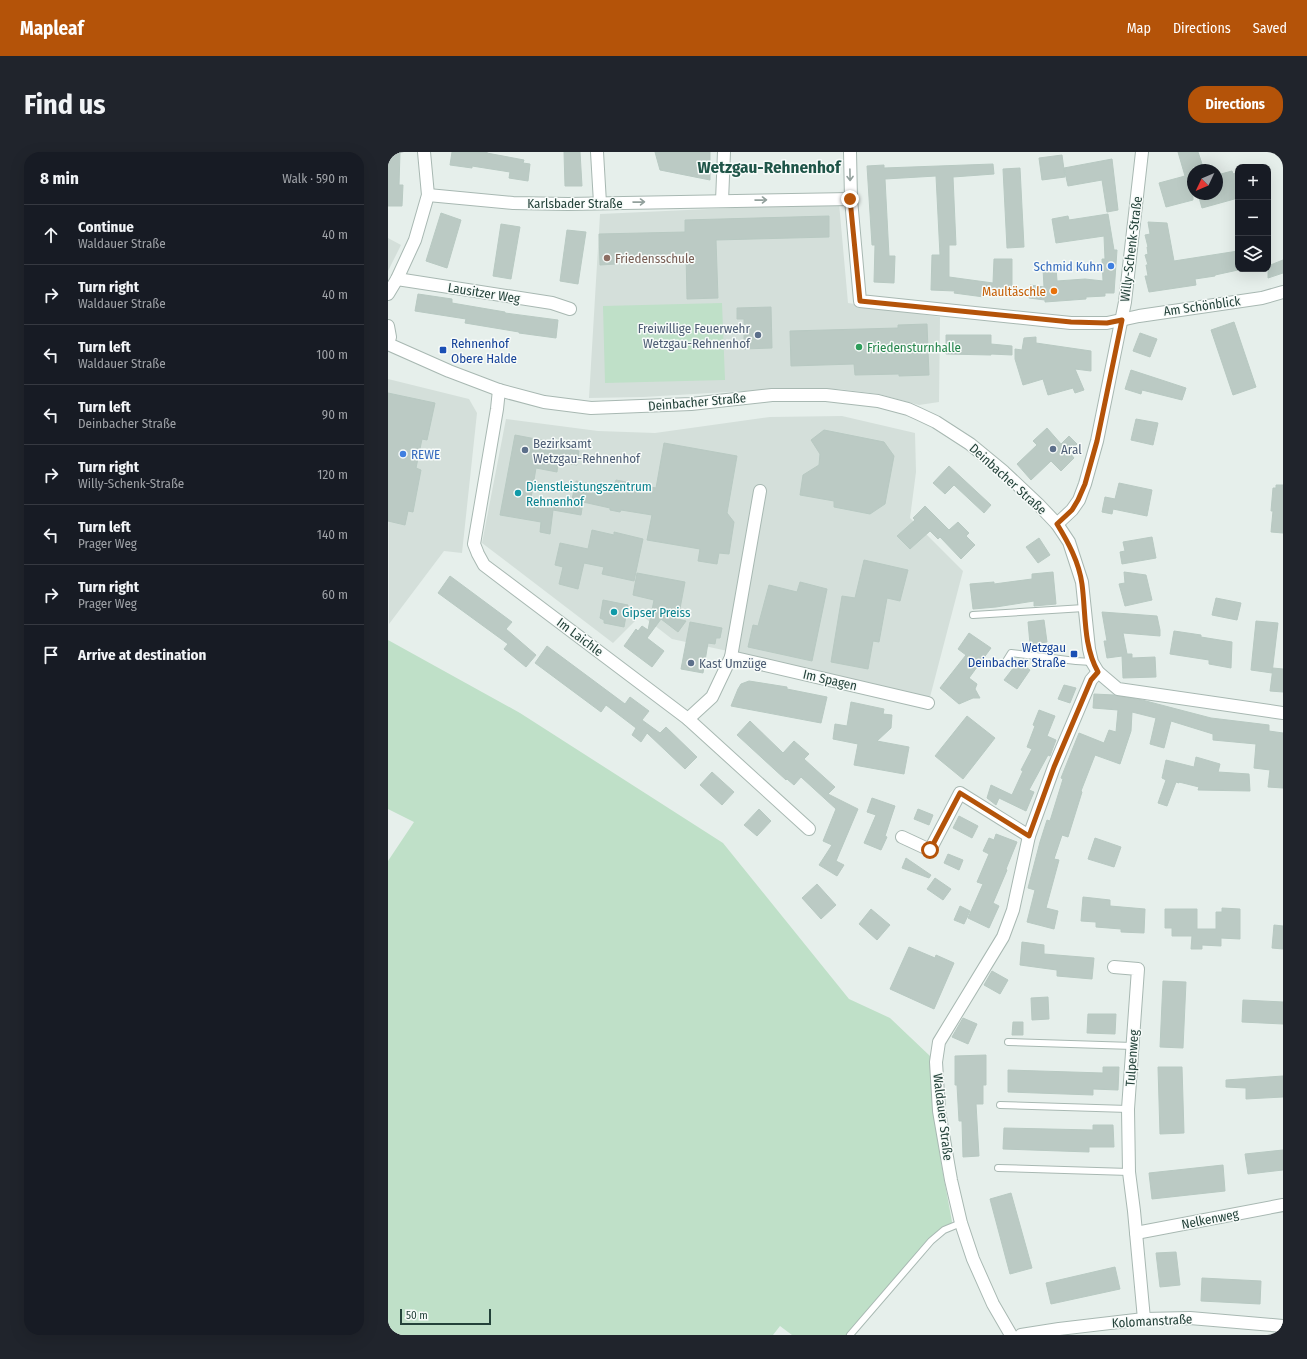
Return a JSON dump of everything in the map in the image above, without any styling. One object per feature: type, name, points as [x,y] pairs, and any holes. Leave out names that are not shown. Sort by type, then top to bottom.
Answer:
[{"type":"street","points":[[388,294],[397,279],[415,240],[428,195],[424,152]]},
{"type":"street","points":[[597,152],[600,203]]},
{"type":"street","points":[[722,201],[724,152]]},
{"type":"street","points":[[850,152],[850,199]]},
{"type":"street","name":"Willy-Schenk-Straße","points":[[1057,524],[1072,510],[1078,500],[1085,484],[1097,441],[1122,320],[1130,269],[1142,152]]},
{"type":"street","name":"Karlsbader Straße","points":[[428,195],[513,203],[568,204],[850,199]]},
{"type":"street","name":"Am Schönblick","points":[[850,199],[860,301],[1071,322],[1107,323],[1139,316],[1262,298],[1283,292]]},
{"type":"street","name":"Lausitzer Weg","points":[[397,279],[552,303],[570,309]]},
{"type":"street","points":[[388,326],[390,337],[388,344]]},
{"type":"street","name":"Deinbacher Straße","points":[[388,344],[449,371],[499,390],[544,402],[591,408],[691,404],[772,394],[826,395],[878,401],[908,409],[919,414],[936,422],[970,444],[1004,472],[1057,524],[1068,542],[1076,561],[1082,582],[1089,649],[1095,667]]},
{"type":"street","name":"Im Laichle","points":[[499,390],[496,417],[474,544],[484,565],[688,719],[809,829]]},
{"type":"street","points":[[688,719],[712,697],[731,657],[760,491]]},
{"type":"street","name":"Im Spagen","points":[[731,657],[928,703]]},
{"type":"street","points":[[1095,667],[1118,689],[1283,713]]},
{"type":"street","name":"Waldauer Straße","points":[[1005,1333],[994,1304],[973,1259],[961,1223],[951,1180],[939,1111],[936,1062],[940,1042],[1003,937],[1013,910],[1029,836],[1054,767],[1091,680],[1095,667]]},
{"type":"street","points":[[902,837],[930,850],[960,793],[1029,836]]},
{"type":"street","name":"Tulpenweg","points":[[1114,967],[1138,969],[1128,1109],[1129,1172],[1144,1319]]},
{"type":"street","name":"Nelkenweg","points":[[1136,1233],[1283,1205]]},
{"type":"street","name":"Kolomanstraße","points":[[1021,1335],[1144,1319],[1190,1318],[1283,1326]]},
{"type":"lane","points":[[973,615],[1084,608]]},
{"type":"lane","points":[[1006,661],[1011,653],[1076,661],[1095,667]]},
{"type":"lane","points":[[1008,1042],[1133,1046]]},
{"type":"lane","points":[[1000,1106],[1128,1109]]},
{"type":"lane","points":[[998,1168],[1129,1172]]},
{"type":"lane","points":[[850,1335],[931,1241],[944,1230],[961,1223]]},
{"type":"shaded area","points":[[839,203],[848,303],[940,317],[939,402],[919,405],[879,394],[838,389],[745,391],[643,397],[589,398],[600,214]]},
{"type":"shaded area","points":[[388,238],[401,245],[388,271]]},
{"type":"shaded area","points":[[388,379],[469,399],[477,413],[462,553],[444,551],[389,624]]},
{"type":"shaded area","points":[[842,416],[915,433],[916,472],[910,518],[963,571],[930,697],[672,639],[641,615],[613,643],[482,543],[506,419],[598,431],[655,433],[770,417]]},
{"type":"green space","points":[[722,303],[725,380],[605,383],[603,306]]},
{"type":"green space","points":[[388,640],[520,713],[723,843],[849,999],[890,1018],[930,1056],[933,1111],[953,1227],[928,1247],[850,1335],[792,1335],[780,1326],[773,1335],[388,1335],[388,861],[414,822],[388,809]]},
{"type":"building","points":[[388,152],[400,152],[399,185],[403,185],[402,206],[388,206]]},
{"type":"building","points":[[452,152],[487,152],[524,160],[523,163],[530,164],[528,181],[509,178],[510,172],[472,166],[472,168],[450,165]]},
{"type":"building","points":[[564,152],[580,152],[582,186],[565,186]]},
{"type":"building","points":[[655,152],[710,152],[710,180],[660,170]]},
{"type":"building","points":[[1178,152],[1198,152],[1202,164],[1187,164],[1187,200],[1193,200],[1166,207],[1159,183],[1185,176]]},
{"type":"building","points":[[1062,155],[1065,177],[1042,180],[1039,158]]},
{"type":"building","points":[[1112,159],[1118,210],[1107,212],[1102,180],[1068,186],[1064,168]]},
{"type":"building","points":[[993,164],[994,174],[953,177],[956,245],[949,245],[949,277],[993,283],[994,259],[1012,259],[1012,295],[984,295],[984,297],[954,293],[955,291],[931,290],[932,255],[940,255],[936,176],[885,179],[889,256],[895,256],[894,283],[874,282],[875,245],[872,245],[867,166],[884,165],[884,168]]},
{"type":"building","points":[[1020,168],[1024,247],[1007,248],[1003,169]]},
{"type":"building","points":[[1232,171],[1233,174],[1235,173],[1235,199],[1202,208],[1200,200],[1223,200],[1223,173]]},
{"type":"building","points":[[441,213],[461,220],[447,268],[426,261]]},
{"type":"building","points":[[1108,214],[1114,250],[1117,250],[1114,293],[1105,293],[1105,296],[1086,297],[1086,299],[1045,302],[1045,300],[1029,298],[1030,285],[1044,287],[1043,269],[1056,268],[1057,281],[1085,279],[1103,281],[1102,259],[1105,259],[1104,236],[1056,243],[1052,219],[1068,216],[1069,220]]},
{"type":"building","name":"Friedensschule","points":[[829,216],[829,237],[716,240],[718,298],[687,299],[686,253],[614,256],[615,264],[600,265],[599,234],[685,232],[685,220]]},
{"type":"building","points":[[1148,222],[1167,223],[1174,261],[1235,251],[1235,271],[1195,279],[1196,285],[1149,292],[1145,276],[1148,276],[1146,265],[1148,265],[1145,255],[1148,254],[1148,247],[1145,235],[1150,234]]},
{"type":"building","points":[[501,224],[520,227],[511,279],[493,276]]},
{"type":"building","points":[[567,230],[586,232],[578,284],[560,281]]},
{"type":"building","points":[[1283,260],[1283,273],[1268,278],[1268,272],[1271,272],[1271,265]]},
{"type":"building","points":[[418,294],[452,299],[452,303],[505,313],[558,320],[556,338],[465,323],[466,319],[415,311]]},
{"type":"building","name":"Freiwillige Feuerwehr Wetzgau-Rehnenhof","points":[[771,307],[772,348],[744,349],[744,319],[737,319],[737,308]]},
{"type":"building","points":[[1234,322],[1256,387],[1233,395],[1211,330]]},
{"type":"building","name":"Friedensturnhalle","points":[[927,324],[929,375],[855,375],[854,364],[791,366],[790,331],[898,328],[898,325]]},
{"type":"building","points":[[1140,333],[1157,339],[1150,357],[1133,351]]},
{"type":"building","points":[[946,335],[991,335],[991,344],[1012,346],[1012,355],[946,354]]},
{"type":"building","points":[[1036,337],[1036,343],[1091,351],[1091,371],[1075,369],[1084,390],[1075,393],[1073,388],[1048,395],[1043,379],[1023,385],[1015,359],[1015,349],[1022,350],[1024,338]]},
{"type":"building","points":[[1131,370],[1186,388],[1182,400],[1142,390],[1141,394],[1125,389]]},
{"type":"building","name":"REWE","points":[[388,393],[435,403],[427,440],[422,439],[416,468],[421,470],[413,512],[408,511],[405,525],[388,521]]},
{"type":"building","points":[[1136,419],[1158,423],[1153,445],[1131,440]]},
{"type":"building","points":[[1047,428],[1061,444],[1069,436],[1077,444],[1069,452],[1074,458],[1061,471],[1051,461],[1031,480],[1017,464],[1037,445],[1033,441]]},
{"type":"building","points":[[824,430],[884,442],[894,456],[885,504],[870,514],[834,507],[834,501],[800,495],[803,475],[819,465],[820,454],[811,440]]},
{"type":"building","points":[[515,435],[562,444],[561,447],[579,451],[577,465],[558,462],[557,472],[536,468],[531,498],[571,504],[576,481],[614,489],[616,480],[656,488],[664,443],[737,456],[727,513],[734,522],[729,554],[719,553],[717,564],[698,561],[700,549],[647,540],[652,515],[621,510],[620,512],[610,510],[610,508],[583,502],[581,515],[553,510],[550,534],[540,532],[541,522],[500,515]]},
{"type":"building","points":[[949,466],[991,505],[984,513],[954,485],[945,494],[933,483]]},
{"type":"building","points":[[1119,483],[1152,490],[1147,516],[1113,509],[1112,514],[1102,512],[1105,497],[1115,499]]},
{"type":"building","points":[[1276,485],[1283,485],[1283,533],[1271,532],[1273,488],[1276,488]]},
{"type":"building","points":[[925,506],[949,530],[958,522],[969,533],[966,536],[975,545],[961,559],[940,537],[938,539],[930,531],[910,549],[897,536],[915,520],[913,518]]},
{"type":"building","points":[[592,530],[614,535],[614,532],[643,539],[634,581],[602,574],[604,567],[584,563],[578,589],[559,584],[563,567],[555,565],[560,543],[588,549]]},
{"type":"building","points":[[1152,537],[1156,558],[1122,564],[1120,552],[1125,551],[1123,542]]},
{"type":"building","points":[[1039,538],[1050,555],[1038,563],[1026,547]]},
{"type":"building","points":[[864,560],[908,570],[900,601],[887,598],[879,642],[873,641],[868,669],[831,662],[842,596],[855,598]]},
{"type":"building","points":[[1053,572],[1056,604],[1034,606],[1034,601],[973,609],[970,584],[994,582],[994,584],[1032,579],[1032,574]]},
{"type":"building","points":[[1124,572],[1146,575],[1152,600],[1125,606],[1119,584],[1125,583]]},
{"type":"building","points":[[637,573],[685,582],[678,619],[686,621],[678,632],[661,619],[647,638],[664,651],[652,667],[624,646],[636,629],[638,631],[642,626],[648,630],[654,600],[633,595]]},
{"type":"building","points":[[450,576],[512,622],[506,629],[536,655],[526,667],[504,649],[508,644],[438,593]]},
{"type":"building","points":[[800,582],[827,589],[812,661],[748,647],[753,625],[758,626],[769,585],[797,592]]},
{"type":"building","points":[[1216,598],[1241,603],[1237,620],[1212,615]]},
{"type":"building","name":"Gipser Preiss","points":[[603,600],[628,605],[624,627],[604,623],[604,620],[600,618]]},
{"type":"building","points":[[1102,612],[1157,616],[1160,636],[1123,633],[1127,654],[1132,654],[1132,658],[1155,657],[1156,677],[1123,678],[1122,656],[1107,658],[1104,641],[1107,641]]},
{"type":"building","points":[[1044,620],[1047,642],[1030,644],[1028,622]]},
{"type":"building","points":[[1256,621],[1278,623],[1272,673],[1251,670]]},
{"type":"building","points":[[690,622],[722,628],[720,638],[716,638],[715,644],[708,643],[703,673],[681,669]]},
{"type":"building","points":[[1174,631],[1232,642],[1231,668],[1209,664],[1209,660],[1170,654]]},
{"type":"building","points":[[969,633],[991,648],[969,678],[977,684],[975,689],[980,698],[973,698],[959,704],[940,688],[966,655],[958,649]]},
{"type":"building","points":[[547,646],[625,704],[630,697],[649,711],[642,720],[660,733],[666,727],[697,757],[685,769],[647,733],[641,742],[632,735],[636,728],[606,705],[601,712],[535,663]]},
{"type":"building","points":[[1018,662],[1030,670],[1017,689],[1004,680]]},
{"type":"building","points":[[1273,668],[1283,669],[1283,692],[1270,691]]},
{"type":"building","points":[[749,681],[787,687],[787,689],[827,697],[821,723],[731,706],[741,684]]},
{"type":"building","points":[[1064,685],[1076,688],[1070,703],[1058,699]]},
{"type":"building","points":[[1094,694],[1114,695],[1142,700],[1211,718],[1269,725],[1269,731],[1283,733],[1283,788],[1268,787],[1270,770],[1254,768],[1256,744],[1213,740],[1213,734],[1171,721],[1164,748],[1150,744],[1156,718],[1132,712],[1131,731],[1120,764],[1095,755],[1081,791],[1082,792],[1068,837],[1062,835],[1054,859],[1059,860],[1046,908],[1058,911],[1054,929],[1027,922],[1035,890],[1028,888],[1047,820],[1050,821],[1063,779],[1061,778],[1079,733],[1104,743],[1109,730],[1116,732],[1118,710],[1093,708]]},
{"type":"building","points":[[851,702],[884,709],[883,714],[892,715],[891,728],[877,741],[909,747],[904,774],[854,765],[858,744],[833,739],[835,724],[847,726]]},
{"type":"building","points":[[1039,710],[1055,716],[1047,736],[1056,740],[1050,756],[1048,755],[1029,790],[1034,792],[1026,811],[999,798],[996,805],[987,798],[991,785],[1012,795],[1023,771],[1021,770],[1032,749],[1027,747]]},
{"type":"building","points":[[967,716],[995,738],[963,779],[935,756]]},
{"type":"building","points":[[750,721],[783,753],[794,741],[809,754],[804,759],[835,787],[828,794],[858,809],[836,861],[844,865],[837,876],[819,865],[832,845],[823,841],[836,809],[801,777],[794,785],[787,779],[786,780],[737,735]]},
{"type":"building","points":[[1196,757],[1220,764],[1218,772],[1249,774],[1250,791],[1198,790],[1199,787],[1176,782],[1167,806],[1158,803],[1166,780],[1162,778],[1166,760],[1194,767]]},
{"type":"building","points":[[712,772],[734,792],[722,805],[700,785]]},
{"type":"building","points":[[872,798],[895,806],[885,836],[887,837],[881,850],[864,843],[876,815],[867,812]]},
{"type":"building","points":[[759,809],[771,821],[757,836],[744,825]]},
{"type":"building","points":[[918,809],[933,815],[929,825],[914,819]]},
{"type":"building","points":[[959,816],[978,826],[972,838],[953,828]]},
{"type":"building","points":[[996,834],[1017,842],[993,903],[999,906],[989,928],[968,918],[983,884],[977,882],[989,854],[983,851],[989,838],[994,840]]},
{"type":"building","points":[[1095,838],[1121,847],[1114,867],[1088,859]]},
{"type":"building","points":[[948,854],[963,860],[959,870],[944,863]]},
{"type":"building","points":[[906,858],[931,875],[929,878],[902,868]]},
{"type":"building","points":[[935,878],[951,889],[943,900],[927,889]]},
{"type":"building","points":[[817,884],[836,905],[821,919],[802,898]]},
{"type":"building","points":[[1083,897],[1110,900],[1110,906],[1145,909],[1144,933],[1121,932],[1121,929],[1096,927],[1096,922],[1081,921]]},
{"type":"building","points":[[960,906],[970,911],[964,924],[954,920]]},
{"type":"building","points":[[1222,908],[1240,909],[1240,939],[1221,938],[1221,946],[1202,945],[1202,949],[1191,949],[1192,936],[1172,936],[1172,928],[1165,928],[1165,909],[1197,909],[1197,929],[1216,929],[1216,912],[1222,912]]},
{"type":"building","points":[[871,909],[890,925],[877,940],[859,924]]},
{"type":"building","points":[[1274,925],[1283,926],[1283,949],[1272,948]]},
{"type":"building","points":[[1022,942],[1044,945],[1044,954],[1094,958],[1092,979],[1057,976],[1057,970],[1020,965]]},
{"type":"building","points":[[909,947],[935,958],[936,955],[954,963],[934,1009],[890,989]]},
{"type":"building","points":[[992,971],[1008,980],[1000,994],[984,985]]},
{"type":"building","points":[[1163,981],[1186,982],[1183,1048],[1160,1047]]},
{"type":"building","points":[[1048,997],[1049,1019],[1032,1020],[1031,998]]},
{"type":"building","points":[[1243,1000],[1283,1002],[1283,1024],[1242,1022]]},
{"type":"building","points":[[1088,1014],[1116,1014],[1115,1034],[1087,1033]]},
{"type":"building","points":[[963,1018],[977,1024],[968,1044],[952,1037]]},
{"type":"building","points":[[1013,1022],[1023,1022],[1023,1035],[1012,1035]]},
{"type":"building","points":[[986,1055],[986,1085],[983,1085],[983,1104],[976,1104],[979,1156],[963,1157],[962,1121],[959,1121],[957,1085],[955,1085],[955,1056]]},
{"type":"building","points":[[1103,1067],[1119,1067],[1118,1090],[1093,1089],[1093,1095],[1008,1092],[1008,1070],[1103,1073]]},
{"type":"building","points":[[1158,1067],[1182,1067],[1184,1133],[1160,1134]]},
{"type":"building","points":[[1283,1076],[1283,1097],[1246,1099],[1246,1088],[1226,1087],[1226,1080]]},
{"type":"building","points":[[1093,1125],[1113,1125],[1114,1147],[1089,1147],[1089,1152],[1003,1149],[1004,1128],[1093,1130]]},
{"type":"building","points":[[1283,1150],[1283,1170],[1248,1174],[1245,1154]]},
{"type":"building","points":[[1223,1165],[1225,1191],[1152,1199],[1149,1173]]},
{"type":"building","points":[[1011,1193],[1032,1268],[1010,1274],[990,1199]]},
{"type":"building","points":[[1176,1252],[1180,1285],[1160,1287],[1156,1253]]},
{"type":"building","points":[[1115,1267],[1120,1289],[1051,1304],[1046,1283]]},
{"type":"building","points":[[1202,1278],[1261,1281],[1260,1304],[1201,1301]]},
{"type":"place","name":"Friedensschule","points":[[607,258]]},
{"type":"place","name":"Schmid Kuhn","points":[[1111,266]]},
{"type":"place","name":"Maultäschle","points":[[1054,291]]},
{"type":"place","name":"Freiwillige Feuerwehr Wetzgau-Rehnenhof","points":[[758,335]]},
{"type":"place","name":"Friedensturnhalle","points":[[859,347]]},
{"type":"place","name":"Rehnenhof Obere Halde","points":[[443,350]]},
{"type":"place","name":"Aral","points":[[1053,449]]},
{"type":"place","name":"Bezirksamt Wetzgau-Rehnenhof","points":[[525,450]]},
{"type":"place","name":"REWE","points":[[403,454]]},
{"type":"place","name":"Dienstleistungszentrum Rehnenhof","points":[[518,493]]},
{"type":"place","name":"Gipser Preiss","points":[[614,612]]},
{"type":"place","name":"Wetzgau Deinbacher Straße","points":[[1074,654]]},
{"type":"place","name":"Kast Umzüge","points":[[691,663]]},
{"type":"district","name":"Wetzgau-Rehnenhof","points":[[769,167]]},
{"type":"route","points":[[850,199],[860,301],[1071,322],[1107,323],[1122,320],[1097,441],[1085,484],[1072,510],[1057,524],[1068,542],[1076,561],[1082,582],[1089,649],[1092,662],[1098,672],[1091,680],[1054,767],[1029,836],[960,793],[930,850]]}]
